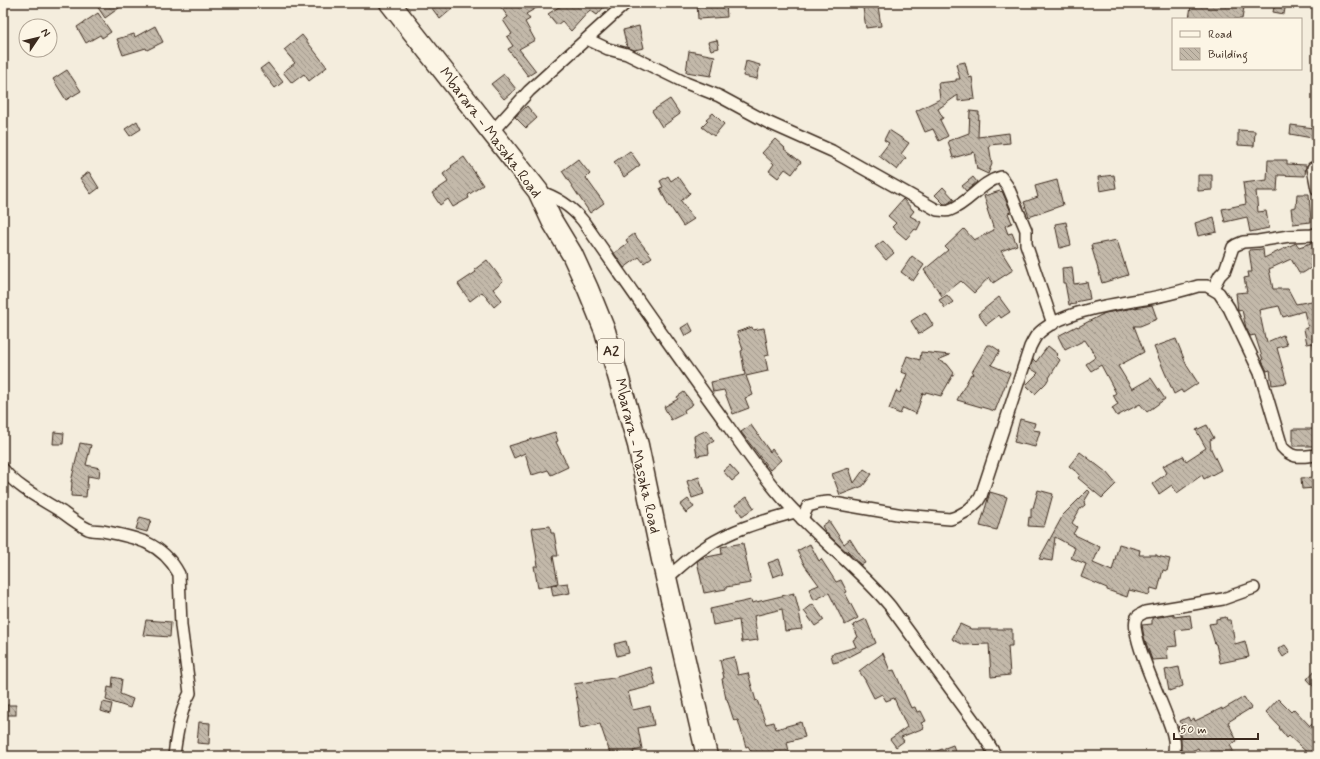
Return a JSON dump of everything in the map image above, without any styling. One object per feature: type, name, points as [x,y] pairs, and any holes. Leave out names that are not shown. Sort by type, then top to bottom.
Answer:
[{"type":"highway","name":"Mbarara - Masaka Road","points":[[390,3],[538,191],[552,221],[572,254],[588,289],[605,331],[638,445],[666,579],[707,756]]},
{"type":"street","points":[[491,133],[529,91],[626,3]]},
{"type":"street","points":[[587,39],[608,49],[627,54],[686,83],[719,96],[767,122],[832,151],[937,210],[949,211],[986,184],[994,179],[1001,178],[1008,187],[1026,230],[1026,244],[1053,324]]},
{"type":"street","points":[[1313,168],[1317,189]]},
{"type":"street","points":[[538,191],[549,194],[563,201],[583,221],[672,350],[754,462],[780,495],[799,515],[831,548],[878,591],[980,728],[996,756]]},
{"type":"street","points":[[1213,288],[1220,275],[1225,270],[1233,247],[1236,245],[1243,242],[1289,236],[1312,235],[1317,233]]},
{"type":"street","points":[[666,579],[706,546],[730,534],[747,526],[799,515],[808,506],[819,503],[828,502],[903,515],[950,519],[967,511],[978,501],[981,496],[1030,347],[1037,336],[1064,318],[1108,305],[1146,299],[1198,286],[1213,288],[1219,293],[1229,308],[1260,373],[1282,447],[1291,456],[1301,457],[1317,455]]},
{"type":"street","points":[[3,469],[24,488],[87,529],[140,539],[153,545],[164,553],[176,568],[179,574],[181,626],[190,693],[183,711],[174,756]]},
{"type":"street","points":[[1173,756],[1175,750],[1173,734],[1163,704],[1149,674],[1137,640],[1135,621],[1137,617],[1145,612],[1223,599],[1254,588]]},
{"type":"building","points":[[95,3],[126,3],[105,18]]},
{"type":"building","points":[[428,3],[449,3],[453,8],[440,19]]},
{"type":"building","points":[[498,3],[545,3],[526,14],[530,19],[525,22],[535,40],[519,49],[536,71],[528,76],[508,49],[513,46],[507,37],[512,34],[503,20],[508,17]]},
{"type":"building","points":[[565,3],[599,3],[604,7],[597,15],[590,10],[571,31],[562,21],[557,25],[548,14]]},
{"type":"building","points":[[697,3],[726,3],[727,17],[698,19]]},
{"type":"building","points":[[1197,3],[1234,3],[1234,6],[1244,7],[1242,18],[1189,18],[1191,6],[1197,6]]},
{"type":"building","points":[[1275,3],[1286,3],[1284,14],[1273,12]]},
{"type":"building","points":[[878,6],[881,26],[866,28],[863,8]]},
{"type":"building","points":[[98,13],[111,32],[102,38],[100,35],[86,43],[77,27]]},
{"type":"building","points":[[155,26],[163,42],[147,50],[146,48],[123,55],[117,39],[134,34],[135,37]]},
{"type":"building","points":[[639,26],[644,48],[634,50],[627,47],[623,30]]},
{"type":"building","points":[[302,35],[327,67],[309,81],[304,74],[292,83],[283,72],[295,63],[284,50]]},
{"type":"building","points":[[717,40],[719,48],[711,50],[708,42]]},
{"type":"building","points":[[689,51],[715,56],[711,76],[686,72]]},
{"type":"building","points":[[746,61],[760,65],[757,79],[743,76]]},
{"type":"building","points":[[965,62],[969,78],[972,77],[975,99],[958,101],[958,95],[938,109],[943,118],[940,120],[948,136],[939,141],[933,129],[925,132],[916,111],[940,99],[938,83],[956,81],[956,79],[960,79],[956,64]]},
{"type":"building","points":[[268,63],[283,82],[275,88],[260,69]]},
{"type":"building","points":[[67,70],[81,91],[66,100],[53,79]]},
{"type":"building","points":[[504,74],[516,89],[504,99],[491,84]]},
{"type":"building","points":[[670,99],[680,114],[662,127],[652,111]]},
{"type":"building","points":[[527,106],[537,118],[526,128],[515,117]]},
{"type":"building","points":[[970,111],[979,112],[978,137],[1009,133],[1010,143],[989,145],[992,164],[988,174],[977,169],[974,152],[953,158],[948,141],[969,133]]},
{"type":"building","points":[[713,113],[724,124],[714,136],[702,127],[708,121],[706,119]]},
{"type":"building","points":[[137,121],[141,129],[130,136],[125,129]]},
{"type":"building","points":[[1291,125],[1314,128],[1312,138],[1290,134]]},
{"type":"building","points":[[889,130],[909,143],[901,154],[906,158],[897,170],[879,156],[889,143],[884,140]]},
{"type":"building","points":[[1238,130],[1255,131],[1254,146],[1238,145]]},
{"type":"building","points":[[775,139],[785,148],[784,149],[801,162],[792,174],[785,169],[778,178],[769,171],[774,164],[762,153]]},
{"type":"building","points":[[630,151],[640,165],[624,177],[614,162]]},
{"type":"building","points":[[464,157],[483,185],[468,195],[469,198],[453,207],[448,199],[440,205],[432,193],[448,182],[443,174]]},
{"type":"building","points":[[578,159],[590,174],[586,178],[604,203],[590,213],[562,171]]},
{"type":"building","points":[[1268,160],[1287,160],[1287,164],[1306,165],[1305,176],[1278,175],[1277,191],[1256,191],[1258,212],[1266,211],[1269,228],[1250,232],[1247,217],[1225,222],[1222,209],[1246,204],[1243,183],[1267,180]]},
{"type":"building","points":[[89,172],[99,188],[91,194],[80,178]]},
{"type":"building","points":[[1114,175],[1116,188],[1100,191],[1098,177]]},
{"type":"building","points":[[1198,175],[1212,175],[1212,190],[1198,191]]},
{"type":"building","points":[[668,176],[671,181],[678,176],[690,193],[681,201],[694,219],[683,226],[670,206],[669,207],[660,188],[663,187],[660,181]]},
{"type":"building","points":[[973,177],[977,182],[966,191],[962,186]]},
{"type":"building","points":[[1057,180],[1063,205],[1029,217],[1024,202],[1038,197],[1035,186]]},
{"type":"building","points":[[943,187],[954,199],[947,204],[944,204],[935,195]]},
{"type":"building","points":[[1002,191],[1011,212],[1008,213],[1012,223],[1005,226],[1008,234],[1012,233],[1017,245],[1001,251],[1013,270],[993,283],[989,277],[974,293],[961,281],[942,296],[924,270],[948,250],[945,247],[964,229],[974,240],[994,230],[984,196]]},
{"type":"building","points":[[1297,194],[1309,194],[1311,222],[1293,224],[1291,208],[1296,207]]},
{"type":"building","points":[[903,199],[914,211],[910,216],[921,222],[917,230],[915,229],[906,239],[892,227],[896,223],[888,216]]},
{"type":"building","points":[[1214,217],[1217,232],[1198,236],[1195,223]]},
{"type":"building","points":[[1066,222],[1071,245],[1060,248],[1055,224]]},
{"type":"building","points":[[634,234],[652,257],[644,263],[639,257],[624,268],[614,253],[628,243],[626,240]]},
{"type":"building","points":[[1117,240],[1128,275],[1102,283],[1091,245]]},
{"type":"building","points":[[883,241],[894,253],[886,260],[875,247]]},
{"type":"building","points":[[1314,242],[1317,253],[1317,264],[1303,273],[1299,273],[1291,259],[1269,269],[1273,289],[1288,289],[1296,304],[1317,300],[1317,307],[1312,308],[1317,325],[1317,349],[1314,349],[1313,343],[1307,344],[1304,329],[1308,328],[1304,311],[1283,317],[1279,306],[1259,310],[1267,342],[1283,335],[1287,345],[1277,348],[1287,383],[1272,385],[1270,370],[1267,371],[1262,361],[1263,360],[1255,335],[1250,336],[1246,328],[1242,310],[1238,311],[1236,293],[1247,292],[1244,278],[1249,277],[1248,272],[1252,272],[1249,250],[1263,249],[1264,258],[1296,243],[1299,247]]},
{"type":"building","points":[[912,256],[924,265],[913,281],[901,272]]},
{"type":"building","points":[[487,260],[503,281],[493,289],[502,300],[494,307],[482,292],[470,301],[458,284],[476,272],[474,270]]},
{"type":"building","points":[[1072,267],[1074,284],[1087,282],[1090,299],[1075,302],[1076,304],[1069,305],[1065,283],[1063,283],[1062,268]]},
{"type":"building","points":[[947,295],[953,302],[945,308],[939,300]]},
{"type":"building","points":[[999,297],[1010,312],[1001,318],[999,315],[986,325],[978,314]]},
{"type":"building","points":[[1152,305],[1157,319],[1140,326],[1134,326],[1144,352],[1118,366],[1132,389],[1151,378],[1165,399],[1147,412],[1140,404],[1117,416],[1112,408],[1118,404],[1113,395],[1116,393],[1101,365],[1091,371],[1086,364],[1096,357],[1085,340],[1065,350],[1058,336],[1105,313]]},
{"type":"building","points":[[925,312],[933,325],[919,334],[911,321]]},
{"type":"building","points":[[689,323],[693,331],[685,336],[681,328]]},
{"type":"building","points":[[752,327],[753,330],[764,328],[769,355],[765,356],[768,371],[746,376],[753,395],[745,398],[749,408],[733,414],[724,390],[713,392],[711,382],[745,375],[741,351],[743,350],[737,332]]},
{"type":"building","points":[[1176,339],[1187,366],[1198,383],[1183,393],[1181,390],[1174,394],[1154,347]]},
{"type":"building","points":[[988,345],[991,345],[1000,351],[991,365],[1010,373],[995,411],[957,400],[971,374],[973,375],[972,372]]},
{"type":"building","points":[[1048,346],[1058,354],[1056,356],[1060,360],[1046,383],[1035,394],[1026,385],[1038,373],[1030,368],[1033,359],[1036,362]]},
{"type":"building","points":[[921,352],[950,355],[938,360],[947,364],[954,373],[941,396],[926,392],[925,394],[923,393],[916,414],[903,408],[900,414],[889,409],[896,391],[900,393],[907,374],[901,372],[907,356],[920,360]]},
{"type":"building","points":[[684,392],[693,404],[684,410],[685,413],[671,420],[664,407],[678,399],[677,397]]},
{"type":"building","points":[[1020,419],[1035,423],[1033,430],[1040,431],[1035,447],[1014,442]]},
{"type":"building","points":[[751,425],[770,452],[772,449],[781,460],[770,470],[741,432]]},
{"type":"building","points":[[1207,425],[1214,438],[1210,440],[1211,449],[1221,470],[1204,479],[1202,475],[1177,493],[1172,485],[1159,494],[1152,484],[1167,473],[1163,466],[1183,456],[1186,461],[1206,448],[1196,430]]},
{"type":"building","points":[[1293,429],[1317,429],[1317,446],[1293,446]]},
{"type":"building","points":[[707,430],[714,441],[708,445],[709,454],[697,456],[694,436]]},
{"type":"building","points":[[54,432],[64,433],[63,444],[53,444]]},
{"type":"building","points":[[555,432],[558,441],[556,442],[568,467],[551,475],[548,470],[532,475],[525,453],[514,458],[509,446]]},
{"type":"building","points":[[80,443],[91,445],[86,465],[100,468],[99,478],[88,476],[86,497],[71,496],[71,482]]},
{"type":"building","points":[[1080,452],[1106,472],[1116,484],[1102,498],[1078,478],[1080,475],[1069,466]]},
{"type":"building","points":[[730,465],[739,475],[732,481],[723,471]]},
{"type":"building","points":[[849,468],[854,483],[864,469],[872,474],[863,486],[840,495],[832,474]]},
{"type":"building","points":[[699,477],[704,494],[692,498],[687,481]]},
{"type":"building","points":[[1314,477],[1315,488],[1302,489],[1301,478]]},
{"type":"building","points":[[1038,490],[1053,494],[1044,527],[1028,526],[1029,517],[1031,518],[1031,508],[1033,508]]},
{"type":"building","points":[[1088,490],[1090,492],[1084,502],[1085,505],[1080,509],[1072,523],[1077,527],[1073,534],[1100,547],[1093,563],[1112,571],[1119,544],[1140,550],[1139,555],[1157,555],[1170,559],[1167,571],[1163,570],[1158,590],[1151,588],[1149,595],[1129,590],[1127,597],[1107,590],[1107,588],[1081,577],[1086,564],[1071,558],[1075,548],[1055,537],[1052,561],[1039,559],[1062,516]]},
{"type":"building","points":[[990,492],[1007,497],[997,530],[980,526]]},
{"type":"building","points":[[747,497],[754,508],[742,516],[735,505]]},
{"type":"building","points":[[688,499],[694,507],[686,513],[680,505]]},
{"type":"building","points":[[140,517],[151,520],[147,532],[136,529]]},
{"type":"building","points":[[829,521],[844,544],[850,539],[865,563],[861,565],[847,550],[851,556],[826,533],[822,526]]},
{"type":"building","points":[[550,526],[551,533],[554,533],[558,556],[553,556],[558,583],[538,588],[534,566],[538,566],[532,528]]},
{"type":"building","points":[[743,543],[751,583],[726,587],[726,589],[704,593],[697,561],[702,558],[722,554],[721,547]]},
{"type":"building","points":[[810,544],[819,561],[821,559],[836,582],[841,580],[847,592],[845,593],[858,618],[845,625],[829,593],[814,600],[809,589],[819,585],[805,566],[797,551]]},
{"type":"building","points":[[779,559],[784,573],[773,577],[768,563]]},
{"type":"building","points":[[568,583],[570,593],[553,596],[551,585]]},
{"type":"building","points":[[794,593],[793,596],[795,595],[802,629],[785,631],[782,609],[754,616],[758,640],[742,642],[739,620],[713,625],[710,609],[751,600],[752,603]]},
{"type":"building","points":[[813,604],[824,620],[815,626],[804,611]]},
{"type":"building","points":[[1174,615],[1174,617],[1190,615],[1192,628],[1175,630],[1177,646],[1167,647],[1168,659],[1152,660],[1144,637],[1142,625],[1152,624],[1152,618]]},
{"type":"building","points":[[1226,617],[1227,620],[1231,620],[1235,644],[1245,641],[1249,657],[1220,663],[1216,644],[1209,624],[1216,623],[1216,619]]},
{"type":"building","points":[[866,619],[876,643],[841,661],[833,663],[831,654],[856,647],[853,640],[858,637],[853,625]]},
{"type":"building","points":[[146,620],[171,622],[170,637],[143,635]]},
{"type":"building","points":[[960,624],[971,629],[1012,629],[1012,646],[1008,646],[1010,675],[991,677],[989,644],[964,645],[952,639]]},
{"type":"building","points":[[626,641],[629,653],[617,656],[614,644]]},
{"type":"building","points":[[1285,645],[1290,652],[1283,657],[1278,649]]},
{"type":"building","points":[[883,653],[890,671],[894,670],[911,708],[915,707],[917,712],[921,711],[926,721],[921,723],[924,728],[901,737],[904,741],[896,747],[890,739],[907,727],[894,698],[886,701],[882,694],[874,698],[859,671]]},
{"type":"building","points":[[734,657],[738,675],[748,673],[756,701],[757,700],[766,724],[774,722],[776,729],[801,722],[805,737],[787,742],[790,756],[754,756],[748,746],[746,747],[738,720],[734,721],[726,699],[722,679],[724,678],[720,660]]},
{"type":"building","points":[[651,667],[656,685],[628,692],[633,710],[650,706],[654,725],[638,728],[642,749],[633,751],[635,756],[611,756],[600,724],[580,728],[579,711],[574,684],[613,678]]},
{"type":"building","points":[[1179,667],[1183,686],[1169,691],[1165,670]]},
{"type":"building","points":[[1317,668],[1317,690],[1307,679]]},
{"type":"building","points":[[113,677],[122,679],[120,694],[133,699],[130,708],[106,700],[108,687],[112,688]]},
{"type":"building","points":[[1244,697],[1251,708],[1228,722],[1237,741],[1230,745],[1236,756],[1202,756],[1198,748],[1183,756],[1181,751],[1181,737],[1178,727],[1182,725],[1180,721],[1188,717],[1190,721],[1194,718],[1195,721],[1222,708],[1222,710]]},
{"type":"building","points":[[1278,699],[1291,712],[1294,709],[1310,726],[1317,720],[1317,756],[1311,756],[1289,736],[1287,738],[1279,728],[1280,727],[1266,712]]},
{"type":"building","points":[[103,702],[112,704],[110,714],[101,711]]},
{"type":"building","points":[[7,705],[16,705],[16,715],[7,715]]},
{"type":"building","points":[[199,722],[210,723],[209,744],[197,743]]},
{"type":"building","points":[[953,745],[957,756],[926,756],[926,755]]}]
